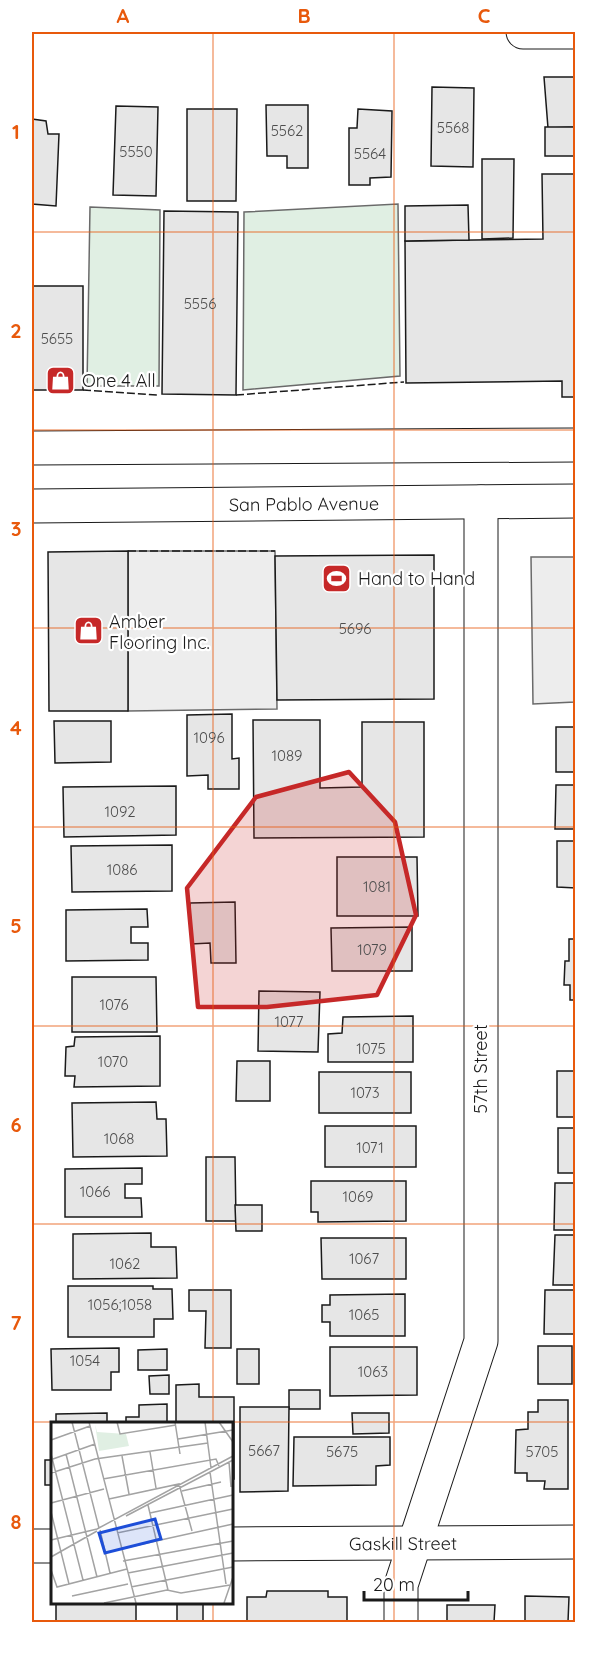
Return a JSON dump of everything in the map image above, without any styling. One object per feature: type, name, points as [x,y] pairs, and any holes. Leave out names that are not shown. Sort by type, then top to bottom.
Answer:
[{"type":"street","points":[[524,32],[576,32]]},
{"type":"street","points":[[32,448],[576,445]]},
{"type":"street","name":"San Pablo Avenue","points":[[32,506],[576,501]]},
{"type":"street","name":"57th Street","points":[[401,1623],[401,1585],[481,1341],[481,502]]},
{"type":"street","name":"Gaskill Street","points":[[232,1544],[576,1542]]},
{"type":"street","points":[[32,1546],[51,1546]]},
{"type":"highlighted area","points":[[349,772],[395,822],[416,915],[377,995],[267,1007],[198,1007],[187,888],[256,797]]},
{"type":"green space","points":[[398,204],[400,376],[243,390],[244,212]]},
{"type":"green space","points":[[90,207],[160,210],[159,386],[87,386]]},
{"type":"shaded area","points":[[128,551],[275,551],[277,709],[128,711]]},
{"type":"shaded area","points":[[531,557],[575,557],[575,702],[533,704]]},
{"type":"building","points":[[544,77],[576,77],[576,127],[548,128]]},
{"type":"building","points":[[432,87],[474,88],[473,167],[431,166]]},
{"type":"building","points":[[266,105],[308,105],[308,168],[287,168],[287,156],[267,156]]},
{"type":"building","points":[[116,106],[158,107],[156,196],[113,195]]},
{"type":"building","points":[[187,109],[237,109],[236,201],[187,201]]},
{"type":"building","points":[[358,109],[392,111],[391,177],[370,178],[370,185],[349,185],[349,128],[357,128]]},
{"type":"building","points":[[32,119],[46,121],[48,134],[59,134],[56,206],[32,204]]},
{"type":"building","points":[[545,127],[576,127],[576,156],[545,156]]},
{"type":"building","points":[[482,159],[514,159],[513,238],[482,239]]},
{"type":"building","points":[[542,174],[576,174],[576,397],[562,397],[562,381],[406,383],[405,241],[543,239]]},
{"type":"building","points":[[468,205],[469,240],[405,241],[405,206]]},
{"type":"building","points":[[164,211],[238,212],[236,395],[162,394]]},
{"type":"building","points":[[32,286],[83,286],[83,390],[32,390]]},
{"type":"building","name":"Amber Flooring Inc.","points":[[128,551],[128,711],[49,711],[48,552]]},
{"type":"building","points":[[434,555],[434,699],[277,700],[275,556]]},
{"type":"building","points":[[232,714],[232,759],[239,758],[239,789],[208,789],[208,775],[187,776],[187,715]]},
{"type":"building","points":[[253,720],[320,720],[320,788],[362,787],[362,722],[424,722],[424,837],[254,838]]},
{"type":"building","points":[[54,721],[111,721],[111,762],[55,763]]},
{"type":"building","points":[[556,727],[576,727],[576,772],[556,772]]},
{"type":"building","points":[[556,785],[576,785],[576,829],[555,829]]},
{"type":"building","points":[[176,786],[176,835],[64,837],[63,787]]},
{"type":"building","points":[[557,841],[576,841],[576,888],[557,887]]},
{"type":"building","points":[[172,845],[172,891],[72,892],[71,846]]},
{"type":"building","points":[[337,857],[417,857],[418,916],[337,916]]},
{"type":"building","points":[[235,902],[236,963],[211,963],[210,943],[191,944],[190,903]]},
{"type":"building","points":[[147,909],[148,927],[131,927],[131,943],[148,943],[148,960],[66,961],[66,910]]},
{"type":"building","points":[[412,927],[412,971],[332,971],[331,928]]},
{"type":"building","points":[[569,939],[576,939],[576,1000],[570,1000],[570,985],[564,985],[565,961],[569,961]]},
{"type":"building","points":[[72,977],[156,977],[157,1032],[72,1032]]},
{"type":"building","points":[[259,991],[320,992],[318,1052],[258,1051]]},
{"type":"building","points":[[413,1016],[413,1062],[328,1062],[328,1034],[342,1033],[343,1017]]},
{"type":"building","points":[[160,1036],[160,1086],[74,1087],[75,1076],[65,1076],[66,1047],[74,1046],[75,1037]]},
{"type":"building","points":[[237,1061],[270,1061],[270,1101],[236,1101]]},
{"type":"building","points":[[557,1071],[576,1071],[576,1117],[557,1117]]},
{"type":"building","points":[[319,1072],[411,1072],[411,1113],[319,1113]]},
{"type":"building","points":[[156,1102],[157,1119],[166,1119],[167,1156],[73,1157],[72,1103]]},
{"type":"building","points":[[325,1126],[416,1126],[416,1167],[325,1167]]},
{"type":"building","points":[[558,1128],[576,1128],[576,1173],[558,1173]]},
{"type":"building","points":[[206,1157],[235,1157],[236,1221],[206,1221]]},
{"type":"building","points":[[142,1168],[142,1184],[125,1184],[125,1198],[141,1198],[142,1217],[65,1217],[65,1169]]},
{"type":"building","points":[[311,1181],[406,1181],[406,1221],[318,1222],[318,1212],[311,1212]]},
{"type":"building","points":[[555,1183],[576,1183],[576,1230],[554,1230]]},
{"type":"building","points":[[235,1205],[262,1205],[262,1231],[236,1231]]},
{"type":"building","points":[[151,1233],[151,1247],[176,1247],[177,1278],[73,1279],[73,1234]]},
{"type":"building","points":[[555,1235],[576,1235],[576,1285],[553,1285]]},
{"type":"building","points":[[321,1238],[406,1238],[406,1279],[322,1279]]},
{"type":"building","points":[[68,1286],[153,1286],[153,1289],[172,1289],[173,1319],[154,1319],[154,1337],[68,1337]]},
{"type":"building","points":[[189,1290],[231,1290],[231,1348],[205,1348],[206,1311],[189,1311]]},
{"type":"building","points":[[545,1290],[576,1290],[576,1334],[544,1334]]},
{"type":"building","points":[[405,1294],[405,1336],[330,1336],[330,1322],[322,1322],[322,1305],[330,1305],[330,1295]]},
{"type":"building","points":[[538,1346],[572,1346],[572,1384],[538,1384]]},
{"type":"building","points":[[330,1347],[417,1347],[417,1395],[330,1396]]},
{"type":"building","points":[[119,1348],[119,1372],[111,1372],[111,1390],[52,1390],[51,1349]]},
{"type":"building","points":[[167,1349],[167,1370],[138,1370],[138,1350]]},
{"type":"building","points":[[237,1349],[259,1349],[259,1384],[237,1384]]},
{"type":"building","points":[[169,1375],[169,1394],[150,1394],[149,1376]]},
{"type":"building","points":[[199,1384],[199,1397],[234,1397],[234,1479],[232,1479],[232,1422],[176,1422],[176,1385]]},
{"type":"building","points":[[289,1390],[320,1390],[320,1409],[289,1409]]},
{"type":"building","points":[[538,1400],[568,1400],[568,1489],[544,1489],[545,1481],[527,1481],[527,1473],[515,1473],[516,1430],[528,1429],[528,1412],[538,1412]]},
{"type":"building","points":[[167,1404],[167,1422],[126,1422],[126,1417],[139,1417],[139,1405]]},
{"type":"building","points":[[240,1407],[289,1407],[288,1491],[240,1492]]},
{"type":"building","points":[[107,1413],[107,1422],[56,1422],[56,1414]]},
{"type":"building","points":[[352,1413],[389,1413],[389,1433],[353,1434]]},
{"type":"building","points":[[294,1437],[390,1437],[390,1465],[376,1466],[376,1485],[293,1486]]},
{"type":"building","points":[[45,1460],[51,1460],[51,1485],[45,1485]]},
{"type":"building","points":[[267,1591],[328,1591],[328,1597],[347,1597],[347,1622],[247,1622],[247,1597],[266,1597]]},
{"type":"building","points":[[525,1596],[569,1597],[568,1622],[525,1622]]},
{"type":"building","points":[[56,1603],[136,1603],[136,1622],[56,1622]]},
{"type":"building","points":[[177,1603],[203,1603],[203,1622],[177,1622]]},
{"type":"building","points":[[447,1605],[495,1605],[494,1622],[447,1622]]},
{"type":"fence","points":[[236,395],[404,382]]},
{"type":"fence","points":[[83,390],[158,395]]},
{"type":"fence","points":[[128,551],[275,551]]},
{"type":"place","name":"One 4 All","points":[[61,380]]},
{"type":"place","name":"Hand to Hand","points":[[337,578]]},
{"type":"place","name":"Amber Flooring Inc.","points":[[88,631]]}]
